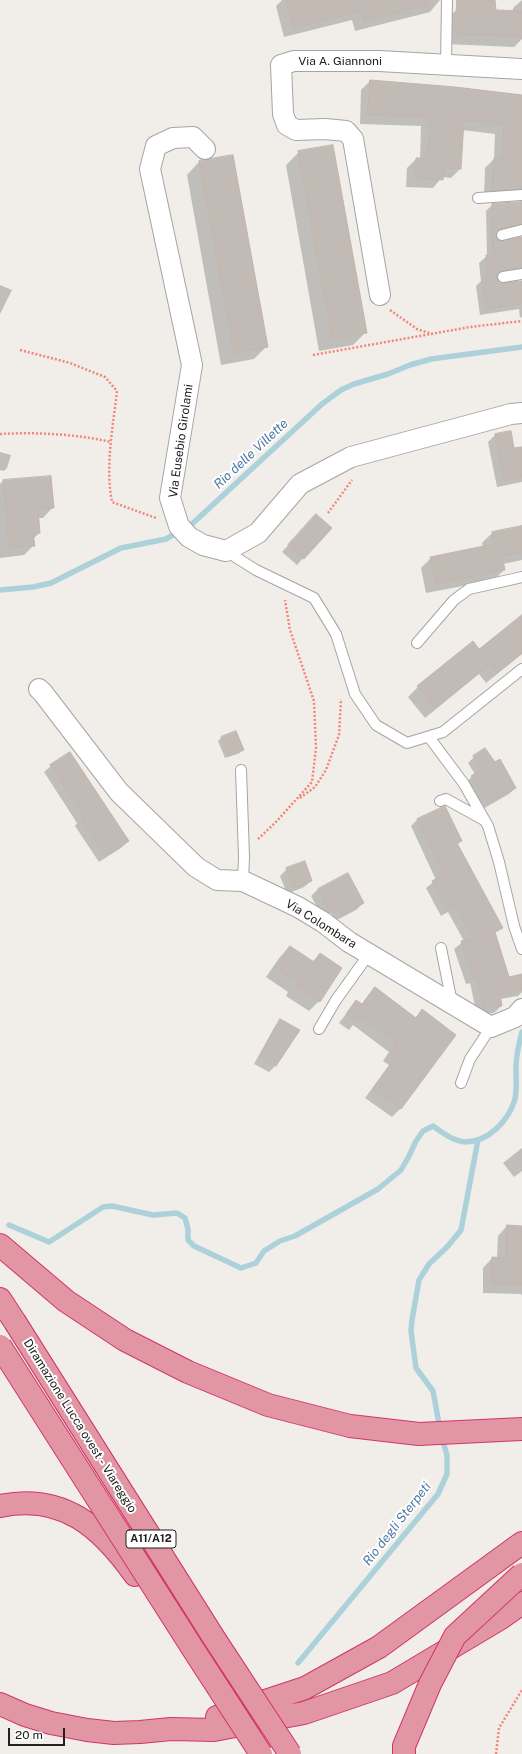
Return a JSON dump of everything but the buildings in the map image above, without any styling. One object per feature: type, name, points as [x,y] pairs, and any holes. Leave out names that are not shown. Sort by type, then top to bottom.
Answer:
[{"type":"highway","points":[[0,1246],[66,1301],[125,1340],[188,1372],[268,1405],[350,1426],[419,1434],[522,1429]]},
{"type":"highway","name":"Diramazione Lucca ovest - Viareggio","points":[[0,1300],[214,1638],[290,1754]]},
{"type":"highway","name":"Diramazione Lucca ovest - Viareggio","points":[[0,1346],[261,1754]]},
{"type":"highway","points":[[0,1506],[22,1503],[42,1504],[63,1510],[93,1528],[120,1554],[154,1601],[193,1649]]},
{"type":"highway","points":[[171,1729],[210,1719],[305,1688],[380,1647],[522,1543]]},
{"type":"highway","points":[[404,1754],[404,1746],[430,1684],[455,1636],[522,1574]]},
{"type":"highway","points":[[0,1704],[25,1715],[51,1723],[87,1730],[114,1733],[171,1729],[214,1730],[304,1713],[392,1683],[501,1618],[522,1603]]},
{"type":"street","name":"Via A. Giannoni","points":[[380,295],[357,153],[353,139],[346,131],[325,129],[296,130],[287,125],[283,114],[281,65],[294,61],[379,61],[446,66],[522,69]]},
{"type":"street","name":"Via Eusebio Girolami","points":[[184,532],[170,498],[192,365],[150,169],[156,146],[173,138],[193,137],[205,149]]},
{"type":"street","points":[[184,532],[204,545],[226,551],[258,533],[300,484],[351,457],[503,416],[522,413]]},
{"type":"street","name":"Via Colombara","points":[[38,689],[43,693],[119,792],[196,867],[217,880],[243,881],[298,907],[323,922],[349,942],[491,1027]]},
{"type":"street","points":[[491,1027],[515,1017],[522,1009]]},
{"type":"lane","points":[[446,66],[447,0]]},
{"type":"lane","points":[[478,198],[522,196]]},
{"type":"lane","points":[[502,235],[522,230]]},
{"type":"lane","points":[[503,277],[522,274]]},
{"type":"lane","points":[[226,551],[256,570],[314,598],[336,634],[355,694],[376,725],[407,743],[443,732],[522,669]]},
{"type":"lane","points":[[417,643],[454,600],[469,589],[522,577]]},
{"type":"lane","points":[[429,736],[464,784],[484,820],[499,862],[514,926],[522,949]]},
{"type":"lane","points":[[240,770],[244,856],[243,881]]},
{"type":"lane","points":[[440,801],[446,799],[484,820]]},
{"type":"lane","points":[[441,948],[452,1004]]},
{"type":"lane","points":[[319,1029],[336,1000],[369,954]]},
{"type":"lane","points":[[462,1083],[470,1059],[491,1027]]},
{"type":"path","points":[[380,295],[388,308],[404,320],[417,329],[433,334]]},
{"type":"path","points":[[313,355],[433,334],[522,321]]},
{"type":"path","points":[[20,350],[70,363],[105,377],[117,391],[111,442],[109,486],[112,502],[184,532]]},
{"type":"path","points":[[0,434],[56,435],[98,439],[111,442]]},
{"type":"path","points":[[328,513],[357,474]]},
{"type":"path","points":[[244,856],[254,842],[275,823],[312,782],[316,748],[314,701],[290,630],[285,601],[289,586]]},
{"type":"path","points":[[294,802],[314,787],[326,770],[339,735],[340,694]]},
{"type":"path","points":[[496,1754],[499,1728],[522,1690]]},
{"type":"waterway","name":"Rio delle Villette","points":[[0,590],[33,587],[51,583],[121,548],[166,539],[192,524],[322,404],[341,390],[354,384],[431,359],[522,347]]},
{"type":"waterway","points":[[9,1225],[49,1242],[103,1207],[112,1206],[153,1215],[177,1213],[185,1218],[188,1229],[188,1240],[194,1246],[241,1268],[256,1263],[264,1251],[280,1241],[295,1236],[378,1189],[401,1170],[423,1131],[433,1126],[444,1134],[465,1142],[482,1138],[497,1128],[508,1115],[515,1099],[516,1068],[522,1032]]},
{"type":"waterway","name":"Rio degli Sterpeti","points":[[440,1429],[433,1391],[416,1368],[411,1331],[412,1320],[419,1280],[429,1264],[448,1246],[461,1230],[478,1140]]},
{"type":"waterway","name":"Rio degli Sterpeti","points":[[298,1663],[438,1494],[447,1474],[447,1455],[442,1438]]}]
